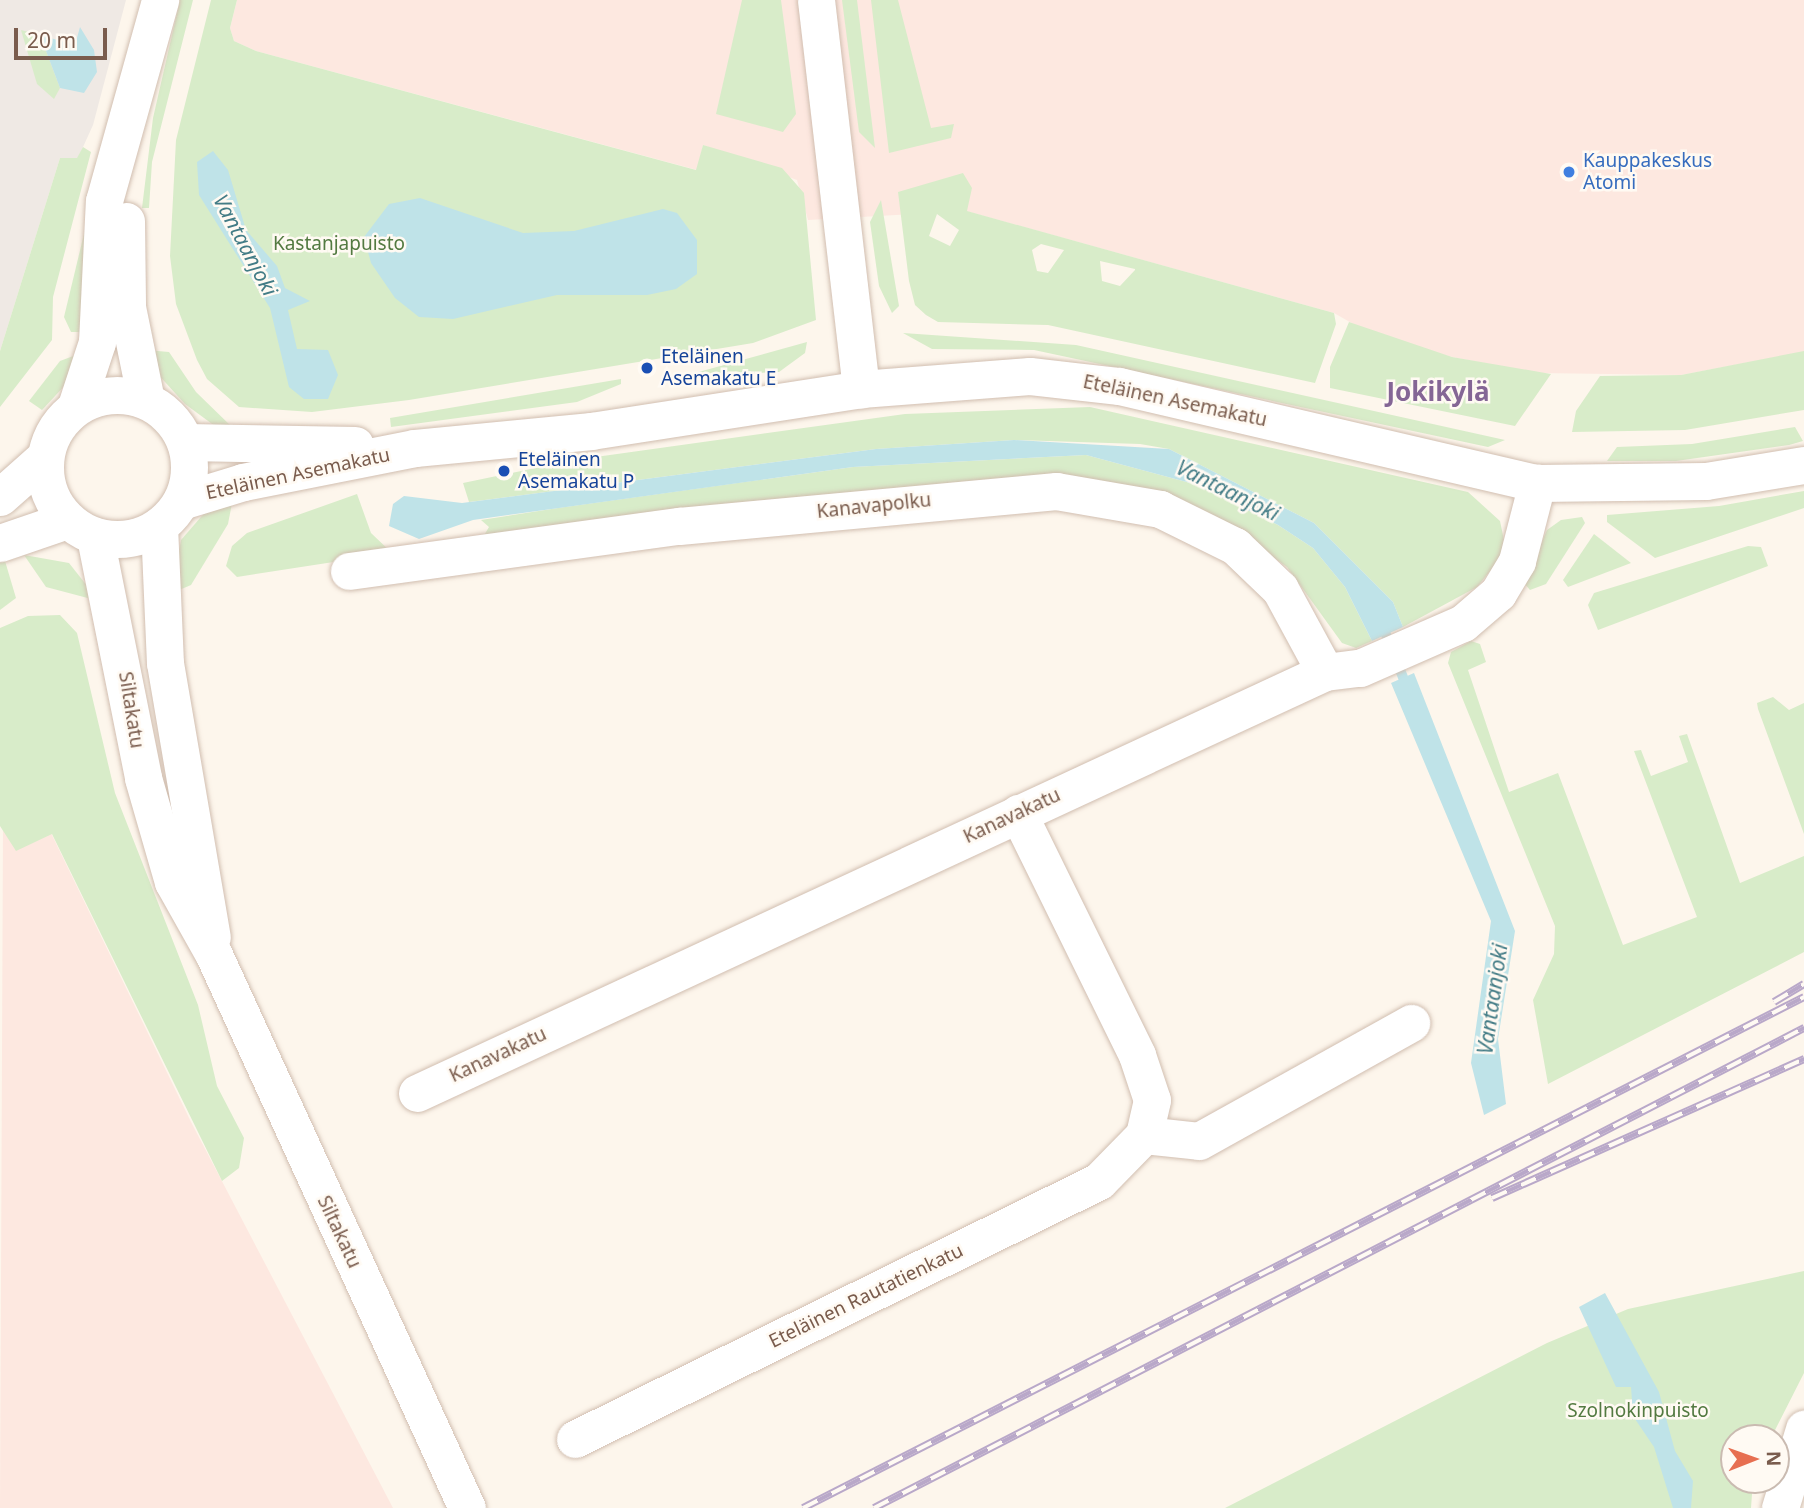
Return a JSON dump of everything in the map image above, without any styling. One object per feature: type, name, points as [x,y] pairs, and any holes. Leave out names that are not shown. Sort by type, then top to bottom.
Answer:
[{"type":"street","points":[[81,529],[45,481],[44,458],[50,438],[76,406],[97,342],[104,201],[160,0]]},
{"type":"street","points":[[816,0],[861,389]]},
{"type":"street","points":[[139,81],[124,247],[132,341],[146,400]]},
{"type":"street","name":"Eteläinen Asemakatu","points":[[185,442],[415,448],[591,431],[861,389],[995,377],[1075,380],[1537,483],[1706,481],[1804,465]]},
{"type":"street","points":[[0,543],[81,529],[117,540],[170,514],[188,482],[185,442],[176,425],[146,400],[110,395],[76,406]]},
{"type":"street","name":"Eteläinen Asemakatu","points":[[170,514],[415,448]]},
{"type":"street","points":[[0,497],[44,458]]},
{"type":"street","name":"Kanavakatu","points":[[417,1093],[1018,813],[1343,670],[1421,642],[1463,623],[1498,593],[1517,561],[1537,483]]},
{"type":"street","name":"Kanavapolku","points":[[349,571],[679,526],[1056,491],[1160,509],[1235,546],[1280,589],[1343,670]]},
{"type":"street","name":"Siltakatu","points":[[170,514],[165,663],[214,955]]},
{"type":"street","name":"Siltakatu","points":[[81,529],[156,831],[173,882],[214,955],[462,1497]]},
{"type":"street","points":[[1018,813],[1137,1055],[1152,1100],[1144,1135],[1199,1141],[1411,1023]]},
{"type":"street","name":"Eteläinen Rautatienkatu","points":[[575,1439],[1099,1181],[1144,1135]]},
{"type":"street","points":[[1780,1508],[1804,1429]]},
{"type":"shaded area","points":[[0,0],[126,0],[93,125],[78,158],[60,158],[0,351]]},
{"type":"shaded area","points":[[237,0],[1804,0],[1804,352],[1681,375],[1537,373],[1452,357],[1369,333],[1334,313],[966,211],[808,220],[797,180],[703,145],[697,170],[256,51],[234,41],[230,28]]},
{"type":"shaded area","points":[[3,824],[51,833],[191,1122],[393,1508],[0,1508]]},
{"type":"green space","points":[[180,0],[193,0],[152,162],[149,208],[142,208],[153,118]]},
{"type":"green space","name":"Kastanjapuisto","points":[[211,0],[237,0],[230,28],[234,41],[256,51],[696,170],[703,145],[782,168],[804,193],[816,320],[753,343],[409,400],[312,412],[239,407],[207,379],[197,360],[176,304],[170,256],[176,140]]},
{"type":"green space","points":[[742,0],[781,0],[796,114],[783,132],[716,114]]},
{"type":"green space","points":[[842,0],[857,0],[875,148],[859,132]]},
{"type":"green space","points":[[871,0],[898,0],[931,128],[954,124],[951,138],[889,153]]},
{"type":"green space","points":[[21,30],[40,35],[60,88],[54,99],[37,84]]},
{"type":"green space","points":[[83,147],[91,152],[53,297],[52,340],[0,407],[0,351],[60,158],[77,158]]},
{"type":"green space","points":[[963,173],[972,188],[967,211],[1334,313],[1336,324],[1315,383],[1048,325],[938,322],[915,305],[909,281],[898,192]],"holes":[[[937,214],[959,230],[950,246],[929,236]],[[1041,244],[1064,250],[1048,273],[1037,271],[1032,250]],[[1100,261],[1135,269],[1120,286],[1102,281]]]},
{"type":"green space","points":[[95,188],[86,332],[71,332],[64,317]]},
{"type":"green space","points":[[881,200],[899,306],[892,313],[879,286],[870,222]]},
{"type":"green space","points":[[1349,322],[1452,357],[1551,374],[1515,426],[1330,388],[1330,367]]},
{"type":"green space","points":[[903,333],[1076,345],[1505,440],[1488,447],[1034,350],[932,349]]},
{"type":"green space","points":[[807,342],[805,353],[779,372],[684,376]]},
{"type":"green space","points":[[146,350],[169,352],[196,392],[233,428],[219,429],[185,404],[155,371]]},
{"type":"green space","points":[[1804,351],[1804,410],[1685,430],[1572,432],[1576,411],[1600,376],[1681,375]]},
{"type":"green space","points":[[84,352],[69,381],[42,410],[29,401],[60,361]]},
{"type":"green space","points":[[621,379],[621,384],[577,402],[391,427],[390,418]]},
{"type":"green space","points":[[1090,407],[1468,492],[1500,521],[1504,540],[1499,560],[1477,587],[1403,627],[1393,602],[1314,523],[1169,449],[1140,444],[1014,440],[876,449],[469,502],[463,483],[574,460],[905,414]]},
{"type":"green space","points":[[1795,427],[1803,441],[1789,445],[1676,461],[1607,461],[1617,447],[1692,444]]},
{"type":"green space","points":[[1086,455],[1194,484],[1278,525],[1313,548],[1345,587],[1372,641],[1356,648],[1342,643],[1287,567],[1218,518],[982,480],[732,503],[480,542],[489,527],[481,520],[558,508],[853,467]]},
{"type":"green space","points":[[1804,491],[1804,508],[1655,558],[1607,522],[1607,515],[1719,506]]},
{"type":"green space","points":[[357,494],[371,533],[392,553],[237,577],[226,566],[232,546],[247,533]]},
{"type":"green space","points":[[233,498],[228,524],[191,585],[172,593],[181,540],[207,510]]},
{"type":"green space","points":[[1582,517],[1585,523],[1546,584],[1530,590],[1524,583],[1547,530],[1561,520]]},
{"type":"green space","points":[[1594,534],[1631,563],[1568,587],[1563,580]]},
{"type":"green space","points":[[1748,546],[1761,547],[1768,566],[1598,630],[1588,605],[1594,593]]},
{"type":"green space","points":[[24,555],[69,563],[99,601],[46,587]]},
{"type":"green space","points":[[5,561],[16,598],[0,610],[0,563]]},
{"type":"green space","points":[[60,615],[77,633],[115,793],[198,1005],[217,1086],[244,1138],[239,1168],[222,1181],[52,834],[16,851],[0,826],[0,628],[28,616]]},
{"type":"green space","points":[[1471,641],[1480,644],[1486,662],[1468,670],[1509,792],[1558,773],[1623,945],[1697,917],[1634,751],[1641,750],[1651,776],[1688,762],[1679,736],[1687,734],[1740,883],[1804,856],[1804,952],[1548,1084],[1533,1000],[1554,954],[1555,926],[1448,663],[1451,652]]},
{"type":"green space","points":[[1773,697],[1789,710],[1804,703],[1804,834],[1758,709],[1757,703]]},
{"type":"green space","name":"Szolnokinpuisto","points":[[1804,1271],[1804,1373],[1778,1424],[1720,1424],[1720,1494],[1752,1494],[1751,1508],[1225,1508],[1547,1343],[1628,1309]]},
{"type":"water","points":[[80,27],[94,50],[97,72],[84,93],[60,88],[40,35],[75,45]]},
{"type":"water","points":[[213,151],[228,170],[246,230],[277,266],[285,288],[310,301],[288,310],[297,349],[328,350],[338,375],[328,399],[304,399],[289,387],[270,308],[199,195],[197,162]]},
{"type":"water","points":[[420,198],[523,233],[574,231],[663,209],[677,213],[697,240],[697,274],[676,289],[647,295],[557,295],[453,319],[419,317],[395,298],[371,263],[364,237],[389,204]]},
{"type":"water","points":[[1014,440],[1169,449],[1314,523],[1393,602],[1403,627],[1372,641],[1345,587],[1313,548],[1278,525],[1194,484],[1086,455],[853,467],[473,520],[419,539],[389,526],[393,504],[404,496],[462,503],[876,449]]},
{"type":"water","points":[[1414,673],[1515,931],[1498,1039],[1506,1104],[1484,1115],[1471,1063],[1491,921],[1391,683]]},
{"type":"water","points":[[1605,1293],[1659,1392],[1675,1451],[1693,1481],[1691,1508],[1673,1508],[1654,1447],[1633,1416],[1631,1387],[1616,1387],[1579,1307]]},
{"type":"waterway","name":"Vantaanjoki","points":[[1381,622],[1408,690]]},
{"type":"railway","points":[[1774,1002],[1804,984]]},
{"type":"railway","points":[[803,1508],[1804,997]]},
{"type":"railway","points":[[874,1508],[1804,1028]]},
{"type":"railway","points":[[1492,1198],[1804,1059]]},
{"type":"place","name":"Kauppakeskus Atomi","points":[[1569,172]]},
{"type":"place","name":"Eteläinen Asemakatu E","points":[[647,368]]},
{"type":"place","name":"Eteläinen Asemakatu P","points":[[504,471]]},
{"type":"district","name":"Jokikylä","points":[[1438,392]]}]
